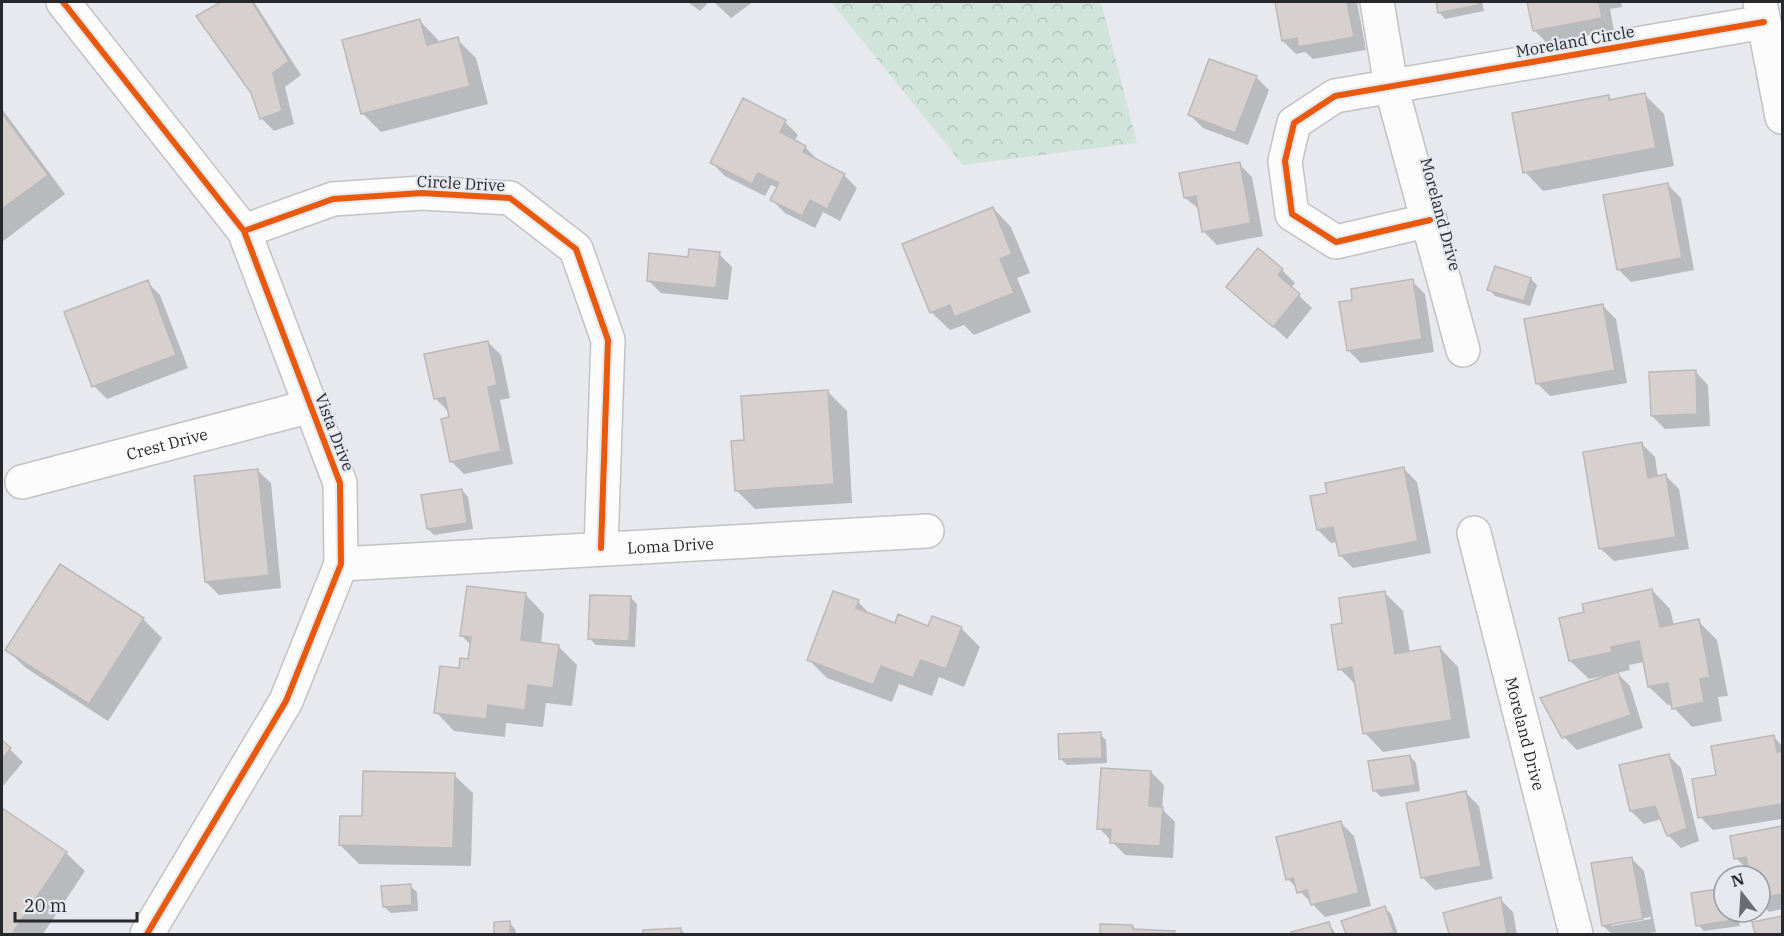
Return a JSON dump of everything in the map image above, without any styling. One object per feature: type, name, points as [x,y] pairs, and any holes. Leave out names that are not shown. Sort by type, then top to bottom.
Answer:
[{"type":"street","name":"Vista Drive","points":[[63,2],[244,231],[340,483],[341,564],[286,701],[147,934]]},
{"type":"street","name":"Moreland Drive","points":[[1377,2],[1391,86],[1430,220],[1464,350]]},
{"type":"street","name":"Moreland Circle","points":[[1430,220],[1336,242],[1292,214],[1286,161],[1294,123],[1335,96],[1762,12]]},
{"type":"street","points":[[1762,12],[1782,117]]},
{"type":"street","name":"Circle Drive","points":[[244,231],[333,200],[422,193],[510,198],[576,249],[608,340],[600,548]]},
{"type":"street","name":"Crest Drive","points":[[22,482],[311,406]]},
{"type":"street","name":"Loma Drive","points":[[341,564],[927,531]]},
{"type":"street","name":"Moreland Drive","points":[[1474,533],[1576,934]]},
{"type":"green space","points":[[831,2],[1101,2],[1137,143],[963,165]]},
{"type":"building","points":[[221,2],[252,2],[289,61],[273,73],[282,111],[260,119],[251,93],[196,16]]},
{"type":"building","points":[[1275,2],[1347,2],[1354,37],[1298,47],[1297,38],[1282,41]]},
{"type":"building","points":[[1436,2],[1478,2],[1478,5],[1438,13]]},
{"type":"building","points":[[1527,2],[1599,2],[1602,18],[1533,31]]},
{"type":"building","points":[[420,19],[427,45],[458,37],[470,86],[361,114],[342,40]]},
{"type":"building","points":[[1209,59],[1257,76],[1235,133],[1188,115]]},
{"type":"building","points":[[1645,93],[1656,148],[1523,173],[1512,113],[1609,95],[1609,100]]},
{"type":"building","points":[[743,98],[786,120],[780,132],[806,146],[803,152],[845,174],[827,209],[810,200],[802,216],[770,200],[779,183],[758,173],[752,184],[710,163]]},
{"type":"building","points":[[2,113],[48,175],[2,209]]},
{"type":"building","points":[[1240,162],[1251,223],[1202,232],[1196,196],[1184,198],[1179,173]]},
{"type":"building","points":[[1668,183],[1682,258],[1617,270],[1603,195]]},
{"type":"building","points":[[993,207],[1012,254],[1000,259],[1014,293],[954,317],[950,305],[930,313],[902,244]]},
{"type":"building","points":[[1258,248],[1283,269],[1278,275],[1300,294],[1273,327],[1226,287]]},
{"type":"building","points":[[689,249],[720,252],[716,288],[647,281],[649,253],[688,257]]},
{"type":"building","points":[[1495,266],[1531,278],[1524,301],[1487,290]]},
{"type":"building","points":[[1413,279],[1422,339],[1347,351],[1339,302],[1352,300],[1351,289]]},
{"type":"building","points":[[148,280],[176,355],[92,387],[64,312]]},
{"type":"building","points":[[1603,304],[1615,370],[1536,384],[1524,319]]},
{"type":"building","points":[[488,341],[497,385],[488,387],[501,451],[450,462],[441,419],[449,417],[445,397],[434,399],[424,354]]},
{"type":"building","points":[[1696,370],[1697,414],[1651,416],[1649,372]]},
{"type":"building","points":[[828,390],[834,484],[735,491],[731,441],[744,440],[741,396]]},
{"type":"building","points":[[1642,442],[1648,478],[1666,474],[1676,537],[1599,549],[1583,452]]},
{"type":"building","points":[[1404,467],[1418,541],[1339,556],[1333,527],[1317,530],[1310,496],[1327,493],[1325,483]]},
{"type":"building","points":[[258,469],[269,575],[205,582],[194,476]]},
{"type":"building","points":[[462,489],[467,523],[427,529],[421,495]]},
{"type":"building","points":[[60,564],[144,618],[89,704],[5,650]]},
{"type":"building","points":[[467,586],[526,593],[521,640],[559,645],[553,688],[528,685],[525,710],[488,705],[486,719],[434,713],[440,666],[459,668],[460,658],[468,659],[471,637],[460,636]]},
{"type":"building","points":[[1652,589],[1660,627],[1699,619],[1710,677],[1700,679],[1704,702],[1672,709],[1668,683],[1648,687],[1639,641],[1611,647],[1612,652],[1569,661],[1559,618],[1584,612],[1582,604]]},
{"type":"building","points":[[833,591],[859,600],[856,608],[895,623],[898,614],[928,626],[932,616],[962,627],[946,669],[921,660],[913,678],[881,666],[873,685],[807,660]]},
{"type":"building","points":[[1385,591],[1395,654],[1440,646],[1452,720],[1363,734],[1352,667],[1338,670],[1331,625],[1342,623],[1339,598]]},
{"type":"building","points":[[590,595],[631,596],[629,641],[588,639]]},
{"type":"building","points":[[1618,672],[1631,715],[1562,738],[1540,698]]},
{"type":"building","points":[[1101,732],[1102,758],[1059,759],[1058,734]]},
{"type":"building","points":[[1774,735],[1777,752],[1782,751],[1782,804],[1698,818],[1692,779],[1716,775],[1711,746]]},
{"type":"building","points":[[2,740],[11,748],[2,759]]},
{"type":"building","points":[[1669,754],[1687,828],[1667,836],[1655,806],[1630,811],[1619,765]]},
{"type":"building","points":[[1410,755],[1415,785],[1373,791],[1368,761]]},
{"type":"building","points":[[1101,768],[1151,771],[1149,806],[1163,807],[1160,846],[1110,843],[1111,829],[1097,829]]},
{"type":"building","points":[[363,771],[455,773],[453,848],[339,845],[340,816],[362,816]]},
{"type":"building","points":[[1466,791],[1481,866],[1421,878],[1406,803]]},
{"type":"building","points":[[2,808],[67,852],[12,934],[2,934]]},
{"type":"building","points":[[1341,821],[1359,893],[1311,905],[1307,890],[1297,893],[1293,878],[1286,880],[1276,837]]},
{"type":"building","points":[[1782,826],[1782,894],[1772,896],[1772,864],[1747,864],[1746,857],[1734,859],[1730,836]]},
{"type":"building","points":[[1632,857],[1643,919],[1602,926],[1591,863]]},
{"type":"building","points":[[411,884],[412,905],[383,907],[381,886]]},
{"type":"building","points":[[1712,890],[1712,923],[1696,926],[1691,893]]},
{"type":"building","points":[[1501,897],[1507,934],[1449,934],[1443,913]]},
{"type":"building","points":[[1385,906],[1394,932],[1346,934],[1341,921]]},
{"type":"building","points":[[1782,916],[1782,934],[1755,934],[1752,924],[1772,924],[1772,918]]},
{"type":"building","points":[[510,921],[510,934],[494,934],[494,922]]},
{"type":"building","points":[[1329,922],[1333,934],[1292,934],[1291,932]]},
{"type":"building","points":[[1100,924],[1132,925],[1133,929],[1175,931],[1174,934],[1100,934]]},
{"type":"building","points":[[681,928],[681,934],[643,934],[643,930]]},
{"type":"cycle path","points":[[63,2],[244,231],[340,483],[341,564],[286,701],[147,934]]},
{"type":"cycle path","points":[[1430,220],[1336,242],[1292,214],[1285,161],[1294,123],[1335,96],[1764,22]]},
{"type":"cycle path","points":[[244,231],[333,199],[422,193],[510,198],[576,249],[608,340],[601,548]]}]
